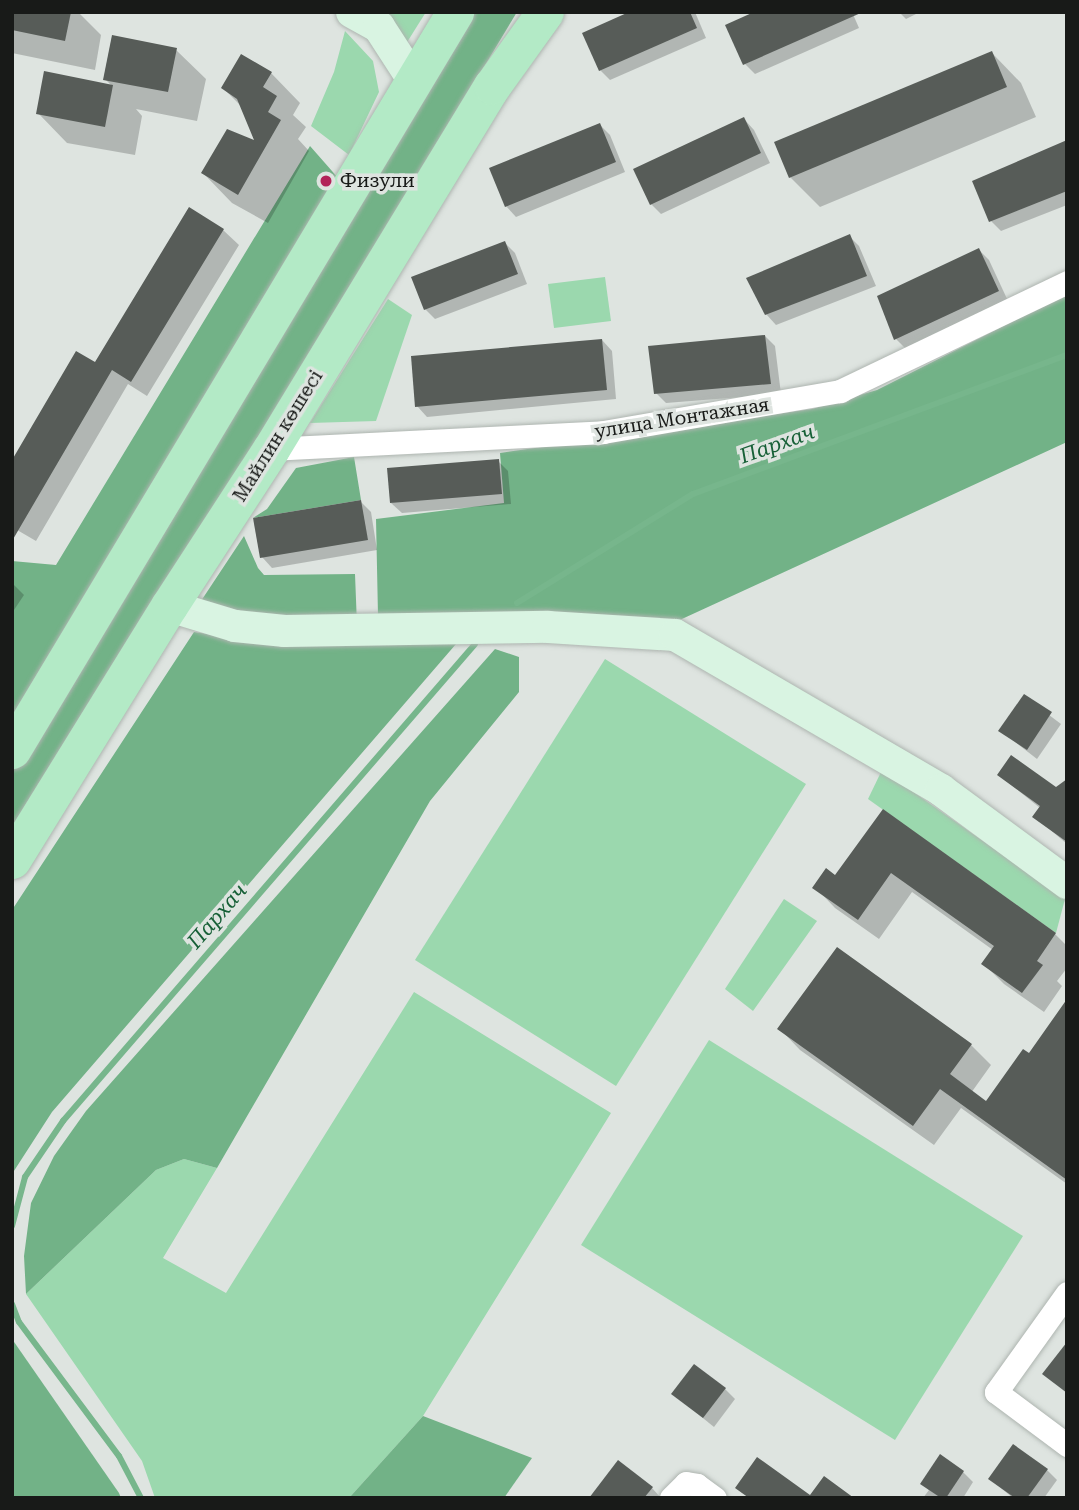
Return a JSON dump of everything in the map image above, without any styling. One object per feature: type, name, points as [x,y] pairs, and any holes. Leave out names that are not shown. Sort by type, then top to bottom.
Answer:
[{"type":"main road","points":[[12,750],[455,12]]},
{"type":"main road","name":"Майлин көшесі","points":[[12,860],[169,606],[271,449],[492,86],[545,12]]},
{"type":"street","points":[[352,12],[380,27],[414,80]]},
{"type":"street","name":"улица Монтажная","points":[[271,449],[603,432],[840,391],[1067,282]]},
{"type":"street","points":[[169,606],[235,626],[285,631],[548,627],[675,635],[941,790],[1067,883]]},
{"type":"street","points":[[1067,1293],[996,1392],[1067,1446]]},
{"type":"street","points":[[671,1498],[686,1483],[697,1485],[715,1498]]},
{"type":"green space","points":[[378,12],[426,12],[404,47]]},
{"type":"green space","points":[[465,12],[517,12],[292,386],[12,827],[12,770]]},
{"type":"green space","points":[[345,31],[373,61],[379,92],[349,155],[311,126],[334,72]]},
{"type":"green space","points":[[310,146],[339,179],[12,723],[12,561],[56,565]]},
{"type":"green space","points":[[605,277],[611,321],[554,328],[548,284]]},
{"type":"green space","points":[[1067,294],[1067,442],[671,624],[378,616],[376,519],[504,503],[500,453],[812,409],[877,390]]},
{"type":"green space","points":[[388,299],[412,315],[376,421],[310,423]]},
{"type":"green space","points":[[354,457],[361,500],[253,518],[267,509],[296,468]]},
{"type":"green space","points":[[244,536],[258,568],[264,575],[355,574],[357,625],[197,607]]},
{"type":"green space","points":[[194,632],[249,640],[456,644],[52,1112],[12,1174],[12,910]]},
{"type":"green space","points":[[495,649],[519,657],[519,692],[430,801],[217,1168],[184,1159],[156,1170],[26,1294],[24,1256],[31,1203],[54,1156],[86,1111]]},
{"type":"green space","points":[[605,659],[806,784],[616,1086],[415,960]]},
{"type":"green space","points":[[882,770],[1065,899],[1056,933],[868,799]]},
{"type":"green space","points":[[784,899],[817,921],[753,1011],[725,989]]},
{"type":"green space","points":[[414,992],[611,1113],[423,1416],[349,1498],[155,1498],[142,1461],[26,1294],[156,1170],[184,1159],[217,1168],[163,1258],[226,1293]]},
{"type":"green space","points":[[709,1040],[1023,1236],[895,1440],[581,1245]]},
{"type":"green space","points":[[12,1339],[119,1493],[121,1498],[12,1498]]},
{"type":"green space","points":[[423,1416],[532,1458],[504,1498],[349,1498]]},
{"type":"building","points":[[12,12],[71,12],[65,41],[12,30]]},
{"type":"building","points":[[629,12],[690,12],[697,28],[599,71],[582,33]]},
{"type":"building","points":[[754,12],[863,12],[743,65],[725,25]]},
{"type":"building","points":[[112,35],[177,48],[168,92],[103,80]]},
{"type":"building","points":[[992,51],[1007,87],[789,178],[774,142]]},
{"type":"building","points":[[241,54],[272,72],[263,87],[277,96],[268,112],[281,120],[238,195],[201,173],[227,129],[254,140],[237,99],[221,88]]},
{"type":"building","points":[[44,71],[113,85],[105,127],[36,114]]},
{"type":"building","points":[[744,117],[761,153],[650,205],[633,169]]},
{"type":"building","points":[[600,123],[616,162],[505,207],[489,168]]},
{"type":"building","points":[[1067,140],[1067,191],[989,222],[972,181]]},
{"type":"building","points":[[189,207],[224,229],[131,382],[112,370],[12,541],[12,460],[76,351],[95,362]]},
{"type":"building","points":[[850,234],[867,276],[765,315],[746,278]]},
{"type":"building","points":[[505,241],[518,274],[424,310],[411,277]]},
{"type":"building","points":[[979,248],[999,291],[894,340],[877,296]]},
{"type":"building","points":[[765,335],[771,384],[654,394],[648,346]]},
{"type":"building","points":[[602,339],[607,390],[415,407],[411,356]]},
{"type":"building","points":[[499,459],[502,494],[390,503],[387,468]]},
{"type":"building","points":[[361,500],[368,540],[260,558],[253,518]]},
{"type":"building","points":[[1024,694],[1052,712],[1027,750],[998,731]]},
{"type":"building","points":[[1011,755],[1056,787],[1067,779],[1067,842],[1032,817],[1040,806],[997,775]]},
{"type":"building","points":[[883,809],[1056,933],[1037,961],[1043,965],[1022,993],[981,964],[994,946],[891,873],[858,920],[812,888],[826,868],[835,875]]},
{"type":"building","points":[[837,947],[972,1044],[950,1074],[986,1101],[1023,1049],[1029,1053],[1067,999],[1067,1180],[940,1089],[913,1126],[777,1029]]},
{"type":"building","points":[[1067,1342],[1067,1393],[1042,1374]]},
{"type":"building","points":[[694,1364],[726,1388],[703,1418],[671,1394]]},
{"type":"building","points":[[1013,1444],[1048,1469],[1027,1498],[1015,1498],[988,1479]]},
{"type":"building","points":[[940,1454],[964,1471],[946,1498],[941,1498],[920,1484]]},
{"type":"building","points":[[757,1457],[810,1495],[824,1476],[854,1498],[749,1498],[735,1488]]},
{"type":"building","points":[[618,1460],[653,1487],[644,1498],[589,1498]]},
{"type":"waterway","name":"Пархач","points":[[517,603],[693,494],[1067,355]]},
{"type":"waterway","name":"Пархач","points":[[12,1226],[25,1177],[63,1121],[475,644]]},
{"type":"waterway","name":"Пархач","points":[[12,1304],[19,1322],[119,1456],[141,1498]]},
{"type":"place","name":"Физули","points":[[326,181]]}]
